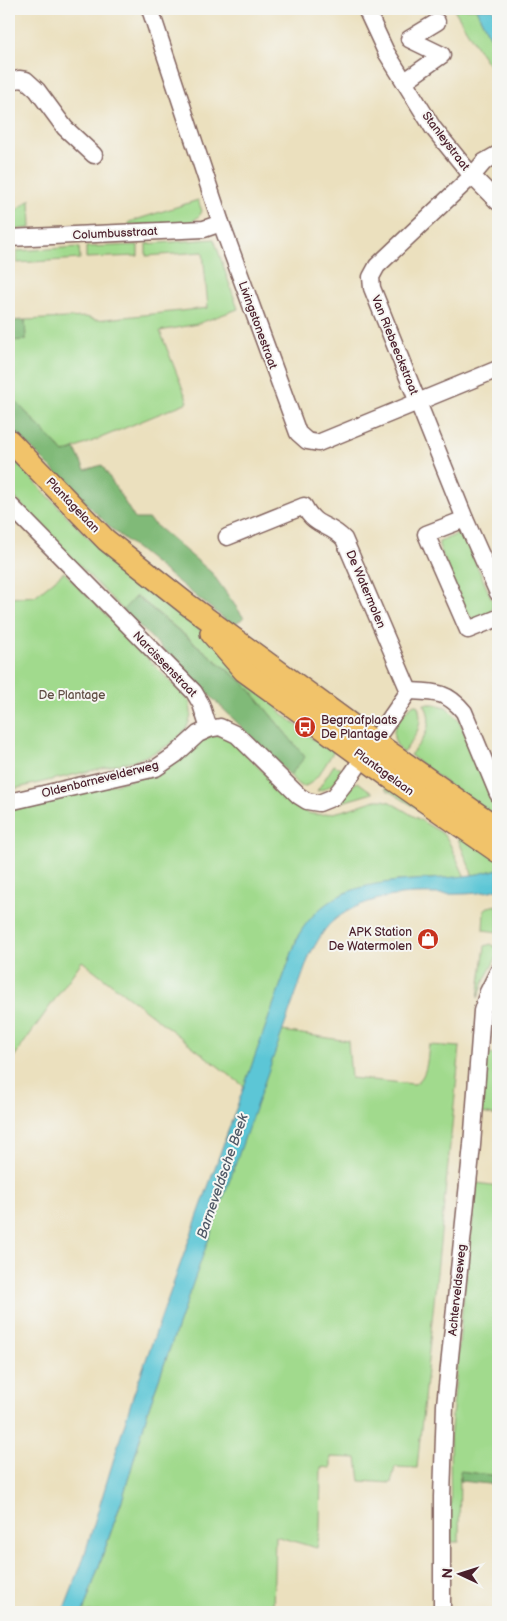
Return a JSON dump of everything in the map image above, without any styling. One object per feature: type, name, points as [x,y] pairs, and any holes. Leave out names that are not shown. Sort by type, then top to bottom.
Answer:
[{"type":"main road","name":"Plantagelaan","points":[[9,440],[106,540],[187,604],[244,671],[498,828]]},
{"type":"main road","name":"Plantagelaan","points":[[369,750],[498,852]]},
{"type":"street","name":"Livingstonestraat","points":[[150,9],[221,223],[298,433],[307,441],[318,443],[498,369]]},
{"type":"street","name":"Stanleystraat","points":[[366,9],[386,52],[433,128],[472,176],[498,202]]},
{"type":"street","points":[[405,82],[442,55],[409,39],[437,22]]},
{"type":"street","points":[[9,82],[19,79],[26,80],[37,90],[65,128],[94,155]]},
{"type":"street","name":"Stanleystraat","points":[[472,176],[484,162],[498,154]]},
{"type":"street","name":"Stanleystraat","points":[[484,162],[498,171]]},
{"type":"street","name":"Van Riebeeckstraat","points":[[472,176],[377,266],[371,277],[372,288],[417,401],[498,594]]},
{"type":"street","name":"Columbusstraat","points":[[9,238],[204,229],[221,223]]},
{"type":"street","name":"Narcissenstraat","points":[[9,504],[194,692],[201,704],[209,729]]},
{"type":"street","name":"De Watermolen","points":[[227,538],[304,506],[309,516],[315,522],[334,529],[340,534],[344,539],[409,691]]},
{"type":"street","points":[[465,519],[426,534],[468,630],[498,618]]},
{"type":"street","points":[[209,729],[220,728],[237,735],[297,794],[307,801],[315,803],[327,801],[334,796],[369,750],[409,691],[439,693],[456,702],[464,712],[480,746],[498,794]]},
{"type":"street","name":"Oldenbarnevelderweg","points":[[9,802],[156,768],[176,755],[198,734],[209,729]]},
{"type":"street","name":"Achterveldseweg","points":[[442,1612],[442,1497],[445,1405],[472,1145],[482,1011],[488,992],[498,972]]},
{"type":"green space","points":[[454,9],[476,9],[498,48],[498,78],[480,52]]},
{"type":"green space","points":[[30,199],[31,228],[9,230],[9,217]]},
{"type":"green space","points":[[198,200],[202,211],[191,223],[129,225],[129,222]]},
{"type":"green space","points":[[214,239],[238,309],[197,324],[160,331],[188,402],[64,453],[9,394],[9,341],[26,340],[25,320],[86,317],[96,320],[208,308],[203,252],[146,256],[146,244]]},
{"type":"green space","points":[[138,245],[138,256],[86,258],[86,247]]},
{"type":"green space","points":[[79,247],[80,259],[17,263],[17,251]]},
{"type":"green space","points":[[25,320],[26,340],[9,341],[9,321]]},
{"type":"green space","points":[[9,394],[64,453],[75,449],[85,470],[102,465],[135,519],[148,519],[212,573],[244,618],[232,625],[112,529],[9,426]]},
{"type":"green space","points":[[9,455],[92,542],[196,625],[284,706],[277,709],[313,739],[325,740],[335,749],[321,772],[311,783],[301,786],[290,775],[304,756],[246,685],[137,596],[123,610],[49,535],[9,491]]},
{"type":"green space","points":[[462,532],[493,602],[491,615],[483,619],[473,619],[466,612],[439,546],[439,542]]},
{"type":"green space","name":"De Plantage","points":[[64,572],[190,702],[191,714],[189,723],[178,738],[170,744],[136,760],[9,790],[9,598],[35,596]]},
{"type":"green space","points":[[136,596],[246,685],[305,757],[290,775],[123,610]]},
{"type":"green space","points":[[414,704],[418,706],[420,713],[419,725],[415,736],[403,753],[394,739],[395,726],[403,714]]},
{"type":"green space","points":[[424,704],[446,707],[459,720],[498,807],[498,823],[410,755],[423,738],[428,725],[429,718]]},
{"type":"green space","points":[[214,735],[222,736],[233,742],[299,808],[307,812],[326,814],[376,800],[390,802],[442,833],[448,840],[465,877],[397,881],[367,886],[298,936],[245,1087],[82,961],[9,1064],[9,809],[161,773],[201,740]]},
{"type":"green space","points":[[334,765],[343,770],[339,778],[329,786],[317,791]]},
{"type":"green space","points":[[358,782],[373,793],[339,803],[353,785]]},
{"type":"green space","points":[[390,782],[498,857],[498,869],[473,876],[456,834],[452,829],[385,789]]},
{"type":"green space","points":[[498,905],[498,932],[483,930],[484,910]]},
{"type":"green space","points":[[491,944],[498,949],[498,955],[485,979],[478,998],[485,946]]},
{"type":"green space","points":[[282,1031],[348,1041],[351,1078],[414,1084],[419,1081],[424,1072],[429,1045],[460,1047],[417,1468],[395,1467],[391,1483],[360,1481],[357,1458],[331,1457],[331,1468],[321,1467],[320,1530],[317,1548],[275,1536],[273,1612],[83,1612],[123,1497],[149,1407]]},
{"type":"green space","points":[[486,1051],[498,1058],[498,1116],[482,1113]]},
{"type":"green space","points":[[477,1183],[498,1186],[498,1476],[460,1472],[459,1542],[451,1542],[450,1439],[463,1301]]},
{"type":"green space","points":[[460,1471],[498,1476],[498,1485],[460,1481]]},
{"type":"water","points":[[476,9],[493,9],[498,18],[498,48],[487,31]]},
{"type":"water","name":"Barneveldsche Beek","points":[[498,869],[498,889],[467,894],[403,895],[382,898],[360,905],[341,915],[322,933],[310,954],[149,1407],[123,1497],[83,1612],[63,1612],[82,1563],[133,1396],[298,936],[316,912],[338,897],[362,887],[388,882],[471,875]]},
{"type":"place","name":"Begraafplaats De Plantage","points":[[305,727]]},
{"type":"place","name":"APK Station De Watermolen","points":[[428,939]]}]
